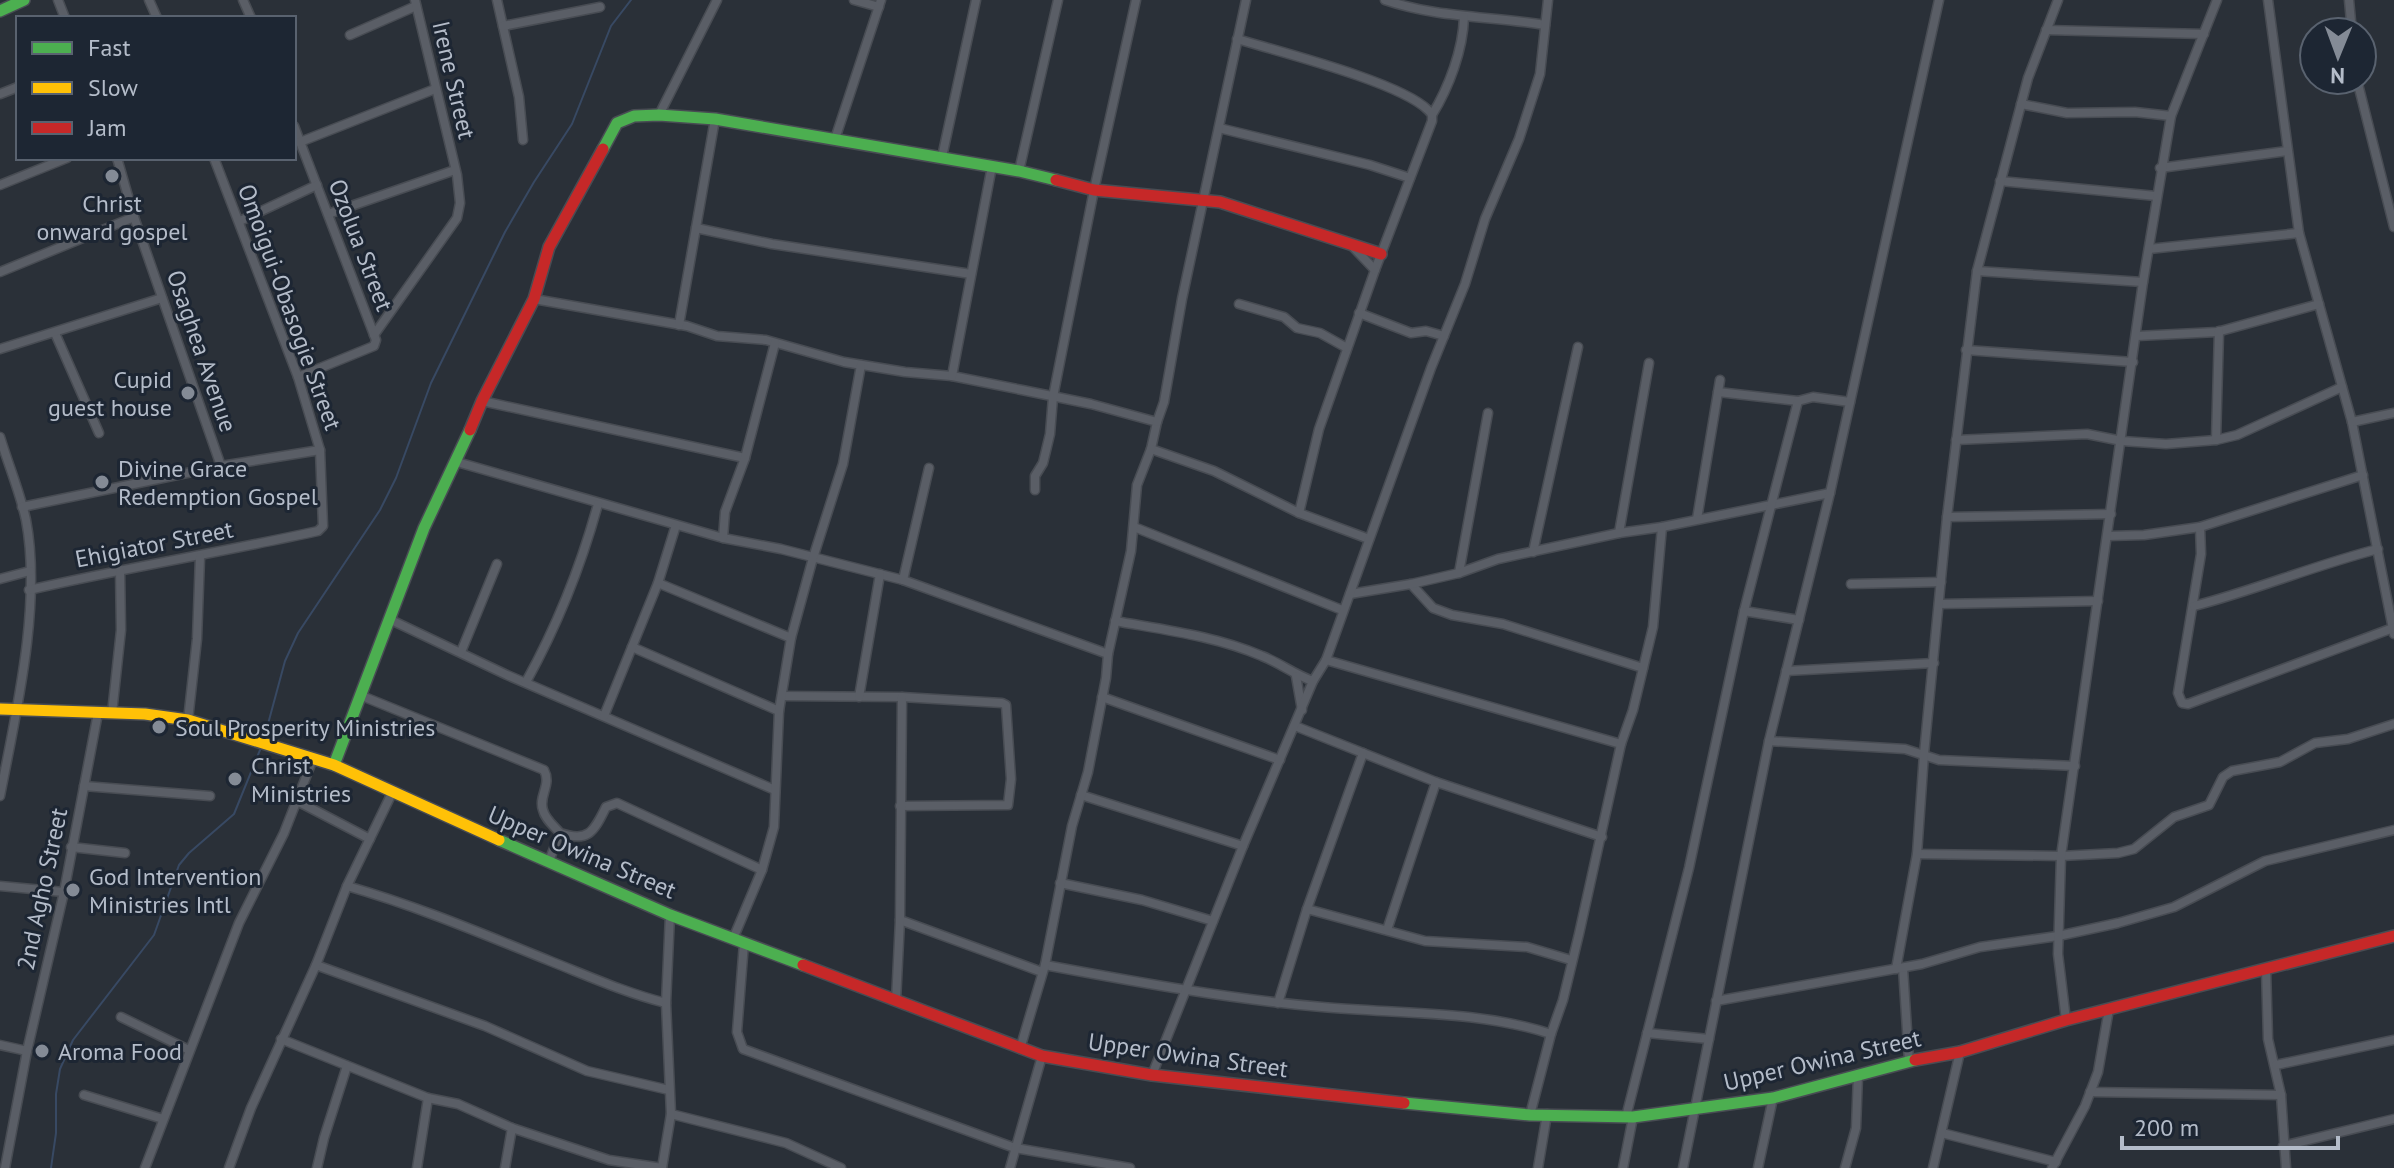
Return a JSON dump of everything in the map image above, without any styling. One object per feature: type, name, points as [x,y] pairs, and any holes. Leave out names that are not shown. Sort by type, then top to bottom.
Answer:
[{"type":"street","points":[[0,11],[24,0]]},
{"type":"street","points":[[497,0],[519,97],[523,140]]},
{"type":"street","points":[[659,115],[717,0]]},
{"type":"street","points":[[835,139],[880,4],[854,0]]},
{"type":"street","points":[[942,157],[976,0]]},
{"type":"street","points":[[1019,171],[1058,0]]},
{"type":"street","points":[[1035,490],[1035,476],[1043,463],[1050,434],[1053,397],[1094,190],[1136,0]]},
{"type":"street","points":[[1020,1049],[1043,968],[1060,883],[1088,772],[1134,527],[1137,485],[1164,402],[1182,299],[1246,0]]},
{"type":"street","points":[[1385,0],[1464,17],[1510,19],[1545,25]]},
{"type":"street","points":[[1152,1075],[1243,846],[1313,681],[1326,660],[1465,284],[1485,219],[1519,139],[1540,74],[1548,0]]},
{"type":"street","points":[[1683,1168],[1769,741],[1830,493],[1939,0]]},
{"type":"street","points":[[1909,1061],[1899,968],[1917,854],[1947,517],[1977,271],[2021,104],[2058,0]]},
{"type":"street","points":[[2066,1020],[2058,936],[2061,856],[2143,282],[2171,116],[2217,0]]},
{"type":"street","points":[[2200,527],[2201,554],[2178,693],[2182,703],[2188,704],[2393,631],[2352,422],[2299,233],[2268,0]]},
{"type":"street","points":[[350,35],[416,3]]},
{"type":"street","name":"Irene Street","points":[[374,335],[457,218],[460,203],[416,3]]},
{"type":"street","points":[[503,26],[600,7]]},
{"type":"street","points":[[1299,513],[1319,429],[1432,115],[1447,89],[1464,17]]},
{"type":"street","points":[[2046,30],[2204,34]]},
{"type":"street","points":[[1237,39],[1404,95],[1432,115]]},
{"type":"street","points":[[300,142],[435,89]]},
{"type":"street","points":[[2361,96],[2394,227]]},
{"type":"street","points":[[2021,104],[2067,113],[2135,112],[2171,116]]},
{"type":"street","points":[[334,765],[424,528],[457,462],[482,401],[534,299],[549,247],[617,123],[634,116],[715,119],[1019,171],[1094,190],[1220,202],[1381,254]]},
{"type":"street","points":[[679,325],[715,119]]},
{"type":"street","points":[[1219,128],[1370,165],[1410,178]]},
{"type":"street","name":"Ozolua Street","points":[[296,131],[376,340],[374,346],[298,377]]},
{"type":"street","points":[[2160,168],[2287,151]]},
{"type":"street","points":[[0,185],[62,160]]},
{"type":"street","name":"Osaghea Avenue","points":[[118,160],[134,217],[221,466]]},
{"type":"street","name":"Omoigui-Obasogie Street","points":[[215,160],[298,377],[320,450],[324,518]]},
{"type":"street","points":[[952,376],[992,166]]},
{"type":"street","points":[[328,214],[455,170]]},
{"type":"street","points":[[2000,181],[2156,196]]},
{"type":"street","points":[[240,221],[317,185]]},
{"type":"street","points":[[0,272],[134,217]]},
{"type":"street","points":[[696,228],[772,244],[971,274]]},
{"type":"street","points":[[2149,249],[2299,233]]},
{"type":"street","points":[[1350,245],[1375,270]]},
{"type":"street","points":[[1977,271],[2143,282]]},
{"type":"street","points":[[0,349],[162,298]]},
{"type":"street","points":[[534,299],[679,325],[717,336],[775,343],[861,365],[952,376],[1091,404],[1157,422]]},
{"type":"street","points":[[1239,304],[1284,317],[1297,328],[1320,333],[1347,348]]},
{"type":"street","points":[[2137,336],[2219,331],[2319,304]]},
{"type":"street","points":[[1359,313],[1411,333],[1426,331],[1444,336]]},
{"type":"street","points":[[2216,440],[2219,331]]},
{"type":"street","points":[[55,333],[99,433]]},
{"type":"street","points":[[723,538],[725,512],[745,458],[775,343]]},
{"type":"street","points":[[1533,552],[1578,347]]},
{"type":"street","points":[[1966,350],[2133,362]]},
{"type":"street","points":[[1619,533],[1649,363]]},
{"type":"street","points":[[861,365],[843,464],[791,638],[779,711],[774,827],[739,941],[737,1032],[743,1049],[1015,1148],[1130,1168]]},
{"type":"street","points":[[1697,519],[1720,380]]},
{"type":"street","points":[[1956,440],[2087,434],[2122,441],[2166,444],[2216,440],[2237,435],[2342,387]]},
{"type":"street","points":[[1718,392],[1798,401],[1813,397],[1850,402]]},
{"type":"street","points":[[482,401],[745,458]]},
{"type":"street","points":[[1623,1168],[1629,1117],[1647,1033],[1707,790],[1744,611],[1798,401]]},
{"type":"street","points":[[1459,573],[1488,413]]},
{"type":"street","points":[[2352,422],[2394,413]]},
{"type":"street","points":[[0,437],[26,520],[30,571],[28,632],[0,796]]},
{"type":"street","points":[[1151,449],[1214,471],[1299,513],[1369,539]]},
{"type":"street","points":[[22,507],[221,466],[320,450]]},
{"type":"street","points":[[457,462],[723,538],[903,580],[1108,654]]},
{"type":"street","points":[[903,580],[929,468]]},
{"type":"street","points":[[2108,536],[2144,535],[2200,527],[2363,475]]},
{"type":"street","points":[[1350,594],[1411,584],[1459,573],[1498,559],[1619,533],[1830,493]]},
{"type":"street","points":[[526,682],[567,597],[598,504]]},
{"type":"street","points":[[1947,517],[2111,514]]},
{"type":"street","name":"Ehigiator Street","points":[[29,590],[318,531],[323,526],[324,518]]},
{"type":"street","points":[[604,716],[658,583],[676,525]]},
{"type":"street","points":[[1134,527],[1342,610]]},
{"type":"street","points":[[1530,1115],[1563,1000],[1621,744],[1633,710],[1653,627],[1662,527]]},
{"type":"street","points":[[2194,606],[2239,594],[2323,563],[2378,549]]},
{"type":"street","points":[[188,720],[197,639],[200,557]]},
{"type":"street","points":[[461,652],[497,564]]},
{"type":"street","points":[[112,713],[121,630],[120,570]]},
{"type":"street","points":[[0,579],[30,571]]},
{"type":"street","points":[[859,697],[880,574]]},
{"type":"street","points":[[1851,584],[1941,582]]},
{"type":"street","points":[[658,583],[791,638]]},
{"type":"street","points":[[1411,584],[1433,608],[1442,612],[1503,624],[1643,668]]},
{"type":"street","points":[[1939,604],[2098,601]]},
{"type":"street","points":[[1744,611],[1799,620]]},
{"type":"street","points":[[391,620],[775,790]]},
{"type":"street","points":[[1115,621],[1219,640],[1266,657],[1296,676],[1313,681]]},
{"type":"street","points":[[632,647],[779,711]]},
{"type":"street","points":[[1326,660],[1621,744]]},
{"type":"street","points":[[1786,671],[1934,663]]},
{"type":"street","points":[[1296,676],[1302,710]]},
{"type":"street","points":[[362,696],[544,770],[547,784],[543,811],[560,833],[582,837],[594,831],[606,807],[617,803],[762,870]]},
{"type":"street","points":[[782,696],[902,697],[1006,705],[1010,802],[1004,807],[900,806]]},
{"type":"street","points":[[896,1001],[900,920],[902,697]]},
{"type":"street","points":[[1102,697],[1280,760]]},
{"type":"street","name":"Upper Owina Street","points":[[0,709],[145,714],[188,720],[334,765],[670,915],[1042,1056],[1152,1075],[1273,1090],[1530,1115],[1629,1117],[1773,1098],[1909,1061],[1960,1052],[2066,1020],[2394,936]]},
{"type":"street","name":"2nd Agho Street","points":[[5,1168],[27,1051],[64,892],[98,713]]},
{"type":"street","points":[[1917,854],[2061,856],[2118,853],[2134,849],[2174,817],[2209,805],[2223,777],[2232,771],[2280,762],[2315,743],[2348,739],[2394,724]]},
{"type":"street","points":[[1295,726],[1436,782],[1602,837]]},
{"type":"street","points":[[1769,741],[1905,749],[1939,760],[2075,766]]},
{"type":"street","points":[[1278,1003],[1307,909],[1363,753]]},
{"type":"street","points":[[145,1168],[239,923],[297,801],[313,759]]},
{"type":"street","points":[[1387,930],[1436,782]]},
{"type":"street","points":[[84,786],[210,796]]},
{"type":"street","points":[[229,1168],[347,886],[392,793]]},
{"type":"street","points":[[1081,795],[1243,846]]},
{"type":"street","points":[[297,801],[370,839]]},
{"type":"street","points":[[1716,1001],[1899,968],[1980,947],[2058,936],[2174,907],[2265,861],[2394,830]]},
{"type":"street","points":[[549,861],[560,833]]},
{"type":"street","points":[[71,847],[125,853]]},
{"type":"street","points":[[1060,883],[1142,900],[1213,921]]},
{"type":"street","points":[[0,886],[64,892]]},
{"type":"street","points":[[347,886],[393,899],[639,996],[666,1003]]},
{"type":"street","points":[[1307,909],[1425,941],[1527,947],[1571,960]]},
{"type":"street","points":[[281,1039],[428,1098],[458,1104],[512,1128],[609,1160],[662,1168],[671,1114],[666,1003],[670,915]]},
{"type":"street","points":[[900,920],[1043,968],[1278,1003],[1525,1025],[1551,1034]]},
{"type":"street","points":[[316,965],[485,1026],[587,1071],[669,1090]]},
{"type":"street","points":[[2266,969],[2268,1039],[2281,1095],[2286,1168]]},
{"type":"street","points":[[1942,1133],[2054,1165],[2098,1072],[2109,1009]]},
{"type":"street","points":[[121,1017],[189,1050]]},
{"type":"street","points":[[1647,1033],[1709,1039]]},
{"type":"street","points":[[2276,1065],[2394,1040]]},
{"type":"street","points":[[0,1045],[27,1051]]},
{"type":"street","points":[[1933,1168],[1960,1052]]},
{"type":"street","points":[[1010,1168],[1042,1056]]},
{"type":"street","points":[[317,1168],[347,1066]]},
{"type":"street","points":[[1845,1168],[1856,1128],[1858,1075]]},
{"type":"street","points":[[2090,1092],[2281,1095]]},
{"type":"street","points":[[84,1095],[163,1119]]},
{"type":"street","points":[[417,1168],[428,1098]]},
{"type":"street","points":[[1758,1168],[1773,1098]]},
{"type":"street","points":[[671,1114],[786,1143],[841,1168]]},
{"type":"street","points":[[1538,1168],[1547,1114]]},
{"type":"street","points":[[2283,1146],[2394,1119]]},
{"type":"street","points":[[505,1168],[512,1128]]},
{"type":"waterway","points":[[265,735],[285,661],[298,633],[380,510],[396,478],[431,383],[505,232],[572,124],[611,26],[631,0]]},
{"type":"waterway","points":[[51,1168],[60,1069],[73,1040],[154,935],[179,865],[234,814],[260,750]]},
{"type":"traffic: fast","points":[[0,11],[24,0]]},
{"type":"traffic: fast","points":[[603,149],[617,123],[634,116],[659,115],[715,119],[1056,180]]},
{"type":"traffic: fast","points":[[334,765],[424,528],[470,430]]},
{"type":"traffic: fast","points":[[499,840],[670,915],[803,965]]},
{"type":"traffic: fast","points":[[1404,1103],[1530,1115],[1633,1117],[1773,1098],[1915,1060]]},
{"type":"traffic: slow","points":[[0,709],[145,714],[188,720],[334,765],[499,840]]},
{"type":"traffic: jam","points":[[470,430],[534,299],[549,247],[603,149]]},
{"type":"traffic: jam","points":[[1056,180],[1094,190],[1220,202],[1381,254]]},
{"type":"traffic: jam","points":[[1915,1060],[1960,1052],[2066,1020],[2394,936]]},
{"type":"traffic: jam","points":[[803,965],[1042,1056],[1152,1075],[1404,1103]]},
{"type":"place","name":"Christ onward gospel","points":[[112,176]]},
{"type":"place","name":"Cupid guest house","points":[[188,393]]},
{"type":"place","name":"Divine Grace Redemption Gospel","points":[[102,482]]},
{"type":"place","name":"Soul Prosperity Ministries","points":[[159,727]]},
{"type":"place","name":"Christ Ministries","points":[[235,779]]},
{"type":"place","name":"God Intervention Ministries Intl","points":[[73,890]]},
{"type":"place","name":"Aroma Food","points":[[42,1051]]}]
